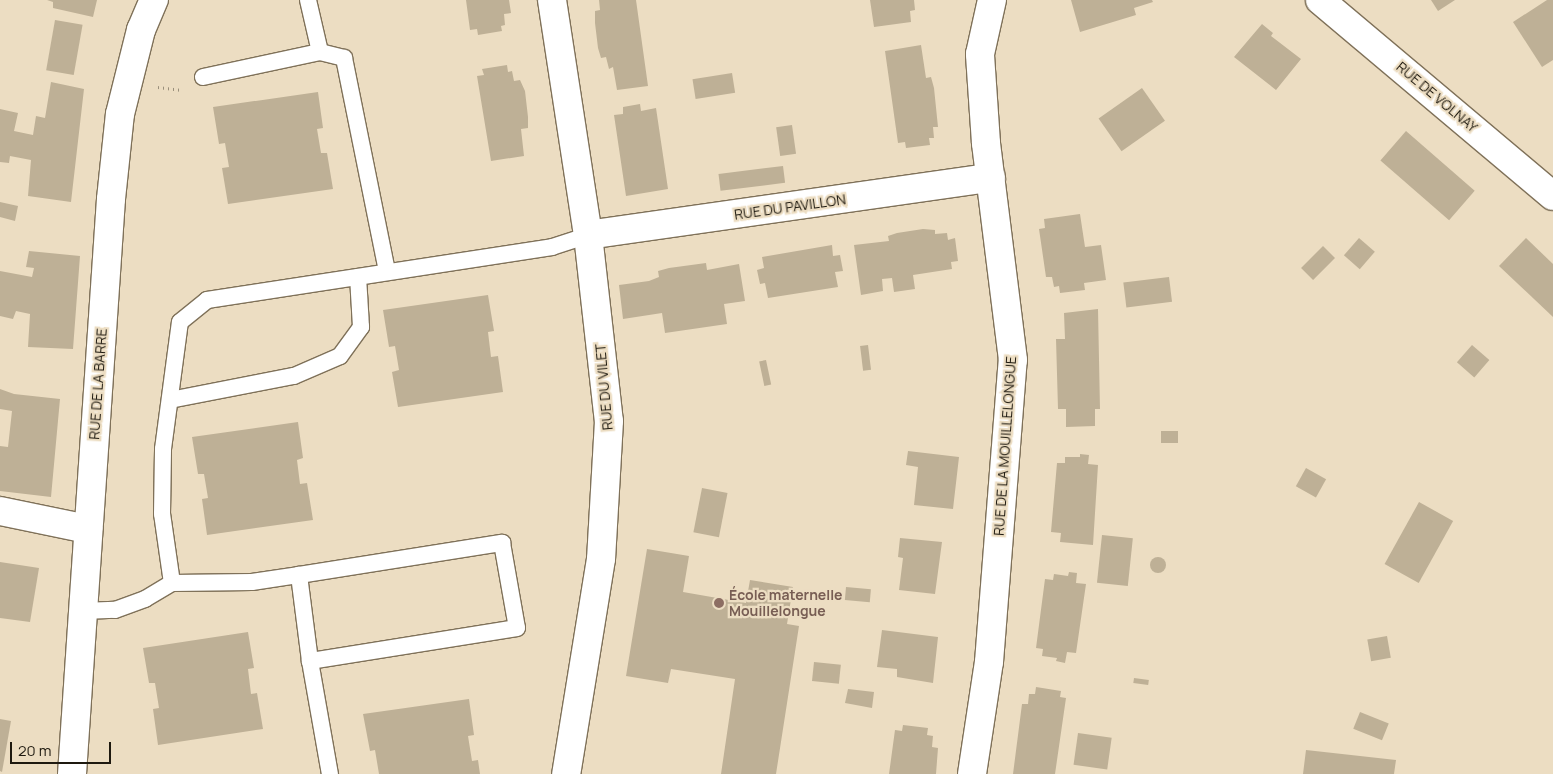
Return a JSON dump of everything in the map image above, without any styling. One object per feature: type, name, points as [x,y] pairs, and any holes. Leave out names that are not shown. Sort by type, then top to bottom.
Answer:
[{"type":"street","name":"RUE DE LA BARRE","points":[[72,774],[111,198],[120,114],[141,30],[154,0]]},
{"type":"street","name":"RUE DU VILET","points":[[552,0],[588,235],[609,421],[601,559],[566,774]]},
{"type":"street","name":"RUE DE LA MOUILLELONGUE","points":[[972,774],[989,662],[1013,360],[991,178],[980,54],[992,0]]},
{"type":"street","name":"RUE DE VOLNAY","points":[[1320,0],[1553,196]]},
{"type":"street","name":"RUE DU PAVILLON","points":[[588,235],[991,178]]},
{"type":"street","points":[[0,511],[88,529]]},
{"type":"lane","points":[[308,0],[320,52]]},
{"type":"lane","points":[[203,77],[320,52],[344,58],[387,272]]},
{"type":"lane","points":[[172,583],[162,514],[163,449],[180,322],[207,300],[552,247],[588,235]]},
{"type":"lane","points":[[170,400],[294,376],[340,356],[361,327],[358,277]]},
{"type":"lane","points":[[82,611],[115,610],[146,599],[172,583],[252,582],[502,543],[517,628],[310,661]]},
{"type":"lane","points":[[299,575],[310,661],[330,774]]},
{"type":"path","points":[[128,84],[192,91],[203,77]]},
{"type":"building","points":[[47,0],[97,0],[93,17],[53,8],[53,2]]},
{"type":"building","points":[[466,0],[509,0],[511,13],[504,14],[505,25],[501,26],[502,31],[478,35],[477,29],[470,30]]},
{"type":"building","points":[[599,0],[636,0],[648,86],[617,90],[613,67],[609,69],[606,57],[601,58],[598,48],[595,11],[600,10]]},
{"type":"building","points":[[870,0],[914,0],[915,10],[910,11],[911,22],[874,27]]},
{"type":"building","points":[[1071,0],[1152,0],[1153,2],[1134,8],[1136,15],[1080,32]]},
{"type":"building","points":[[1431,0],[1455,0],[1438,11]]},
{"type":"building","points":[[1547,0],[1553,0],[1553,60],[1542,67],[1513,22]]},
{"type":"building","points":[[55,20],[83,25],[74,75],[46,70]]},
{"type":"building","points":[[1262,24],[1273,33],[1271,36],[1301,59],[1276,90],[1234,57]]},
{"type":"building","points":[[921,45],[926,78],[931,77],[934,88],[938,127],[933,127],[934,138],[929,138],[930,145],[906,148],[905,142],[898,143],[885,51]]},
{"type":"building","points":[[507,65],[508,72],[512,71],[514,81],[520,80],[525,91],[528,128],[521,129],[524,156],[491,161],[477,76],[484,75],[482,69]]},
{"type":"building","points":[[732,73],[735,93],[696,99],[692,79]]},
{"type":"building","points":[[51,82],[84,89],[71,202],[28,196],[31,160],[10,156],[9,163],[0,162],[0,109],[18,113],[14,131],[33,135],[36,116],[45,118]]},
{"type":"building","points":[[1142,88],[1165,121],[1122,151],[1099,118]]},
{"type":"building","points":[[318,92],[323,128],[317,129],[321,153],[327,153],[333,189],[228,204],[222,168],[229,167],[225,143],[219,144],[213,107]]},
{"type":"building","points":[[640,104],[641,111],[656,108],[668,189],[626,196],[614,115],[623,114],[623,107]]},
{"type":"building","points":[[792,125],[796,154],[780,156],[776,127]]},
{"type":"building","points":[[1406,131],[1475,191],[1449,220],[1380,160]]},
{"type":"building","points":[[783,166],[785,183],[721,191],[718,174]]},
{"type":"building","points":[[0,202],[18,206],[15,221],[0,217]]},
{"type":"building","points":[[1080,214],[1085,247],[1101,245],[1106,280],[1084,283],[1085,290],[1060,293],[1059,286],[1054,287],[1052,277],[1046,277],[1039,229],[1045,228],[1044,219]]},
{"type":"building","points":[[923,229],[935,230],[935,234],[947,233],[948,240],[955,238],[958,261],[951,262],[952,269],[913,275],[915,289],[894,292],[892,278],[882,279],[883,291],[861,295],[854,245],[889,241],[888,236]]},
{"type":"building","points":[[1359,238],[1375,252],[1360,269],[1344,255]]},
{"type":"building","points":[[1526,238],[1553,264],[1553,317],[1499,266]]},
{"type":"building","points":[[832,245],[833,256],[840,255],[843,271],[835,272],[838,287],[768,298],[765,283],[760,284],[757,270],[764,268],[762,257]]},
{"type":"building","points":[[1323,246],[1335,258],[1313,280],[1301,268]]},
{"type":"building","points":[[29,251],[80,256],[73,349],[28,347],[30,314],[16,311],[13,319],[0,316],[0,271],[32,277],[34,268],[26,267]]},
{"type":"building","points":[[706,263],[707,270],[739,264],[745,301],[724,304],[727,324],[665,333],[662,313],[623,319],[619,285],[649,281],[659,277],[658,271],[669,268]]},
{"type":"building","points":[[1169,277],[1172,302],[1126,307],[1123,283]]},
{"type":"building","points":[[488,295],[494,331],[488,332],[491,357],[498,356],[503,392],[398,407],[392,372],[399,370],[395,346],[389,347],[383,310]]},
{"type":"building","points":[[1098,309],[1100,409],[1095,409],[1095,426],[1066,427],[1066,409],[1058,409],[1056,339],[1065,339],[1064,313]]},
{"type":"building","points":[[868,345],[871,370],[863,371],[860,346]]},
{"type":"building","points":[[1472,345],[1489,360],[1474,377],[1457,362]]},
{"type":"building","points":[[766,360],[771,384],[764,386],[759,361]]},
{"type":"building","points":[[0,389],[14,394],[60,399],[51,497],[0,491],[0,446],[8,447],[12,411],[0,409]]},
{"type":"building","points":[[298,422],[303,458],[297,460],[300,484],[307,483],[313,520],[207,535],[202,499],[208,498],[204,474],[198,474],[192,437]]},
{"type":"building","points":[[1161,431],[1178,431],[1178,443],[1161,443]]},
{"type":"building","points":[[908,451],[959,457],[953,509],[914,505],[918,467],[906,465]]},
{"type":"building","points":[[1080,454],[1089,455],[1088,464],[1098,465],[1093,545],[1060,542],[1061,533],[1051,532],[1057,463],[1065,463],[1065,457],[1080,457]]},
{"type":"building","points":[[1306,468],[1326,479],[1316,498],[1296,486]]},
{"type":"building","points":[[702,488],[728,493],[719,537],[693,532]]},
{"type":"building","points":[[1419,502],[1453,521],[1419,583],[1385,564]]},
{"type":"building","points":[[1102,535],[1133,538],[1128,586],[1097,583]]},
{"type":"building","points":[[900,538],[942,542],[935,594],[899,590],[903,558],[898,557]]},
{"type":"building","points":[[647,549],[689,556],[683,592],[746,603],[750,580],[793,587],[787,624],[799,626],[776,774],[721,774],[735,679],[671,669],[668,683],[626,676]]},
{"type":"building","points":[[1155,557],[1161,557],[1166,562],[1164,571],[1155,573],[1150,568],[1150,562]]},
{"type":"building","points":[[0,562],[39,568],[30,622],[0,618]]},
{"type":"building","points":[[1069,572],[1077,573],[1076,583],[1086,584],[1076,653],[1067,652],[1065,663],[1056,661],[1057,658],[1042,656],[1043,649],[1036,648],[1045,579],[1053,580],[1054,574],[1068,576]]},
{"type":"building","points":[[846,587],[871,589],[870,602],[845,600]]},
{"type":"building","points":[[882,630],[938,637],[933,683],[897,677],[897,669],[877,667]]},
{"type":"building","points":[[248,632],[254,668],[248,669],[251,694],[257,693],[263,729],[158,745],[153,709],[159,708],[155,683],[149,683],[143,648]]},
{"type":"building","points":[[1387,636],[1391,658],[1371,661],[1367,639]]},
{"type":"building","points":[[814,662],[841,665],[839,684],[812,681]]},
{"type":"building","points":[[1134,678],[1149,680],[1148,685],[1133,683]]},
{"type":"building","points":[[1036,687],[1061,691],[1060,697],[1066,698],[1055,774],[1013,774],[1022,704],[1028,704],[1029,694],[1035,694]]},
{"type":"building","points":[[848,689],[874,692],[872,708],[845,703]]},
{"type":"building","points":[[469,699],[474,735],[468,736],[472,761],[478,760],[480,774],[379,774],[375,750],[370,751],[363,714]]},
{"type":"building","points":[[1360,712],[1389,724],[1382,740],[1353,729]]},
{"type":"building","points":[[0,719],[11,721],[2,772],[0,771]]},
{"type":"building","points":[[903,725],[928,728],[927,735],[933,736],[932,747],[938,748],[936,774],[889,774],[895,730],[902,731]]},
{"type":"building","points":[[1078,733],[1112,738],[1107,769],[1074,765]]},
{"type":"building","points":[[1306,750],[1396,760],[1394,774],[1303,774]]},
{"type":"place","name":"École maternelle Mouillelongue","points":[[719,603]]}]
